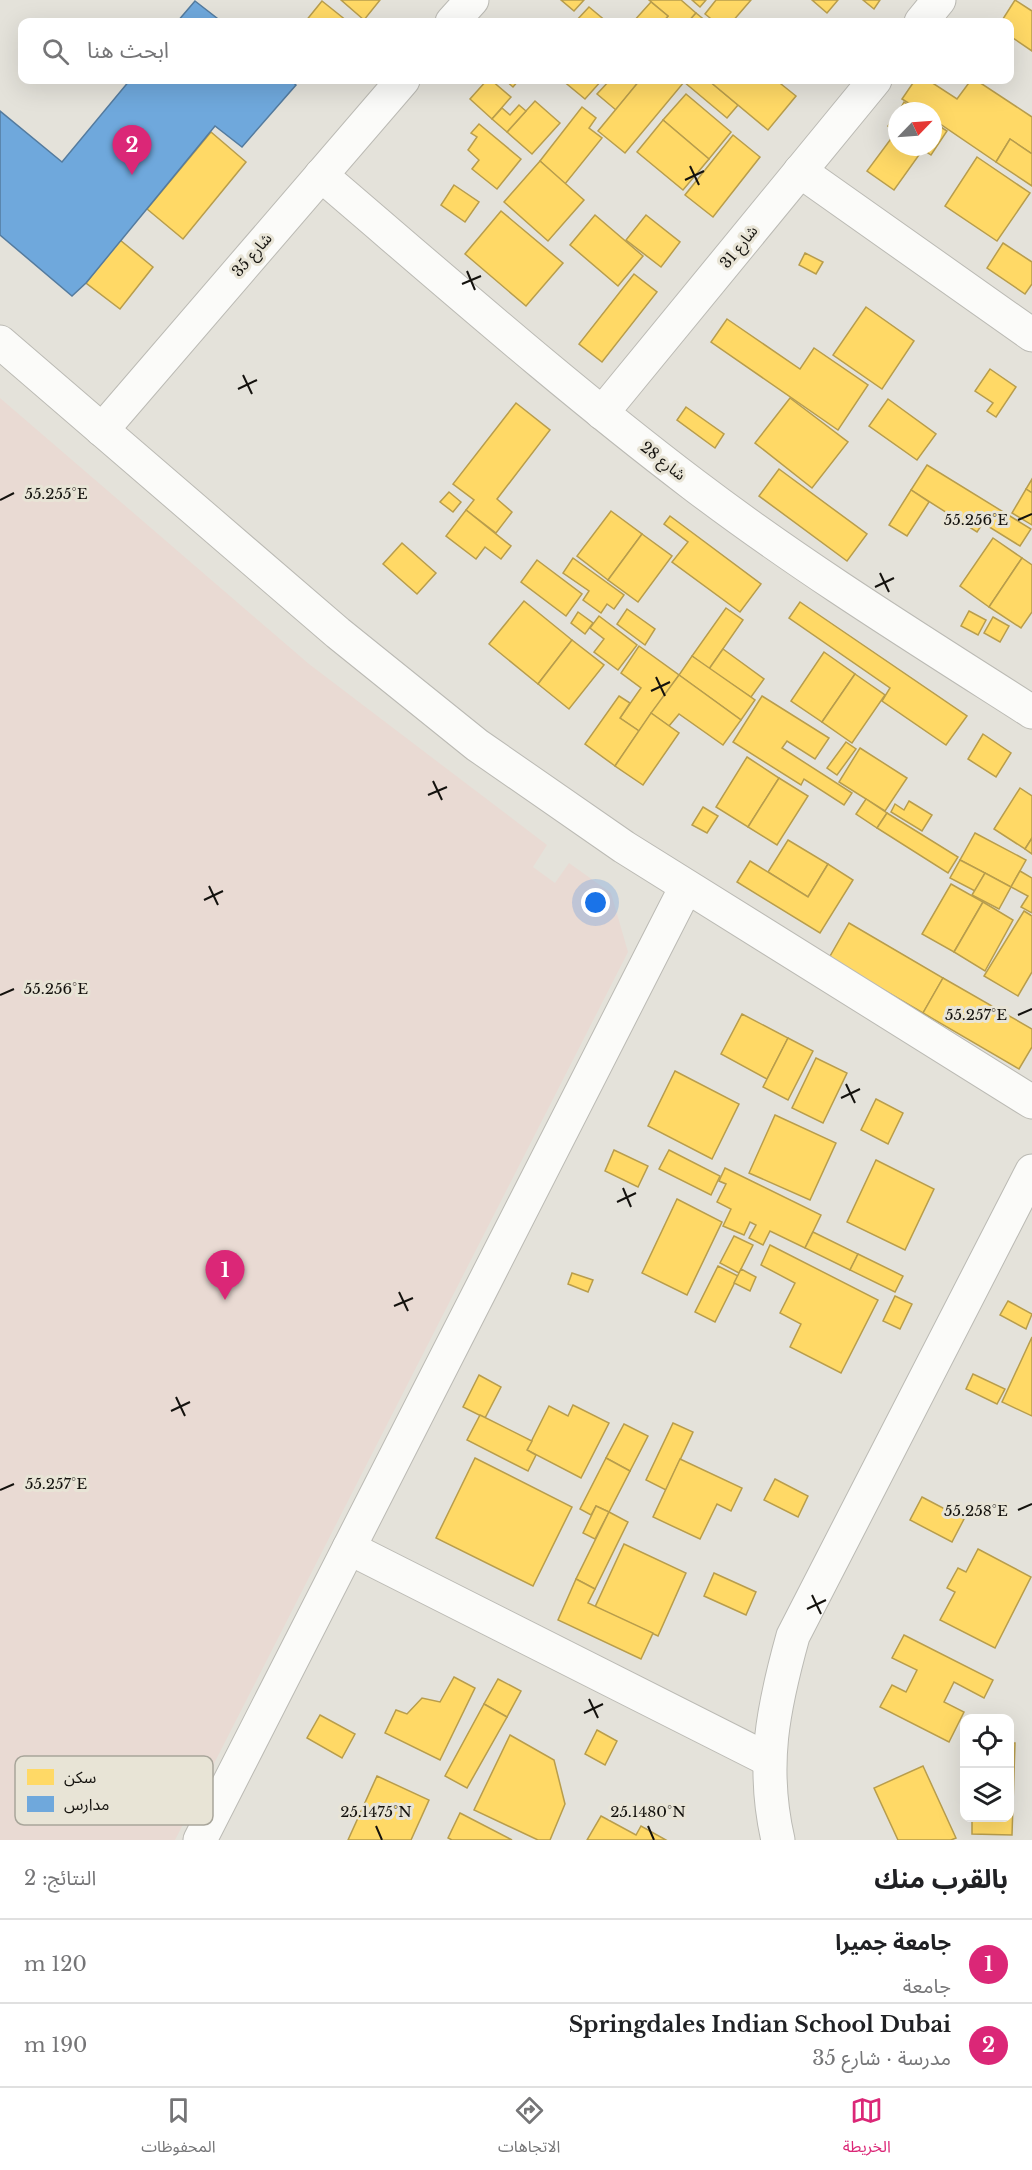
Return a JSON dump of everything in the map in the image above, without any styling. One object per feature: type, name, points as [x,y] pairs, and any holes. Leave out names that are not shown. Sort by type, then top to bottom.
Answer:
[{"type":"street","points":[[456,18],[472,0]]},
{"type":"street","points":[[924,18],[939,0]]},
{"type":"street","name":"شارع 35","points":[[102,430],[400,84]]},
{"type":"street","name":"شارع 31","points":[[602,413],[872,84]]},
{"type":"street","points":[[800,171],[1032,335]]},
{"type":"street","name":"شارع 28","points":[[321,175],[602,413],[696,486],[793,555],[1032,712]]},
{"type":"street","points":[[0,342],[406,690],[550,798],[686,887],[1032,1102]]},
{"type":"street","points":[[213,1815],[686,887]]},
{"type":"street","points":[[778,1840],[773,1818],[769,1760],[775,1699],[793,1636],[1032,1171]]},
{"type":"street","points":[[349,1548],[769,1760]]},
{"type":"street","points":[[200,1840],[208,1825]]},
{"type":"shaded area","points":[[0,398],[309,664],[547,845],[533,867],[555,883],[569,863],[611,893],[628,952],[213,1766],[213,1756],[15,1756],[15,1825],[183,1825],[175,1840],[0,1840]]},
{"type":"building: سكن","points":[[341,0],[380,0],[366,18],[362,18]]},
{"type":"building: سكن","points":[[561,0],[584,0],[574,11]]},
{"type":"building: سكن","points":[[649,0],[681,0],[696,13],[692,18],[666,18],[668,16]]},
{"type":"building: سكن","points":[[692,0],[706,0],[700,7]]},
{"type":"building: سكن","points":[[716,0],[751,0],[735,18],[710,18],[705,14]]},
{"type":"building: سكن","points":[[812,0],[838,0],[827,13]]},
{"type":"building: سكن","points":[[863,0],[880,0],[874,9]]},
{"type":"building: سكن","points":[[1015,0],[1032,11],[1032,51],[1014,39],[1014,18],[1004,18]]},
{"type":"building: سكن","points":[[322,1],[343,18],[308,18]]},
{"type":"building: سكن","points":[[651,2],[668,16],[666,18],[637,18]]},
{"type":"building: سكن","points":[[589,7],[602,18],[579,18]]},
{"type":"building: سكن","points":[[696,13],[702,18],[692,18]]},
{"type":"building: سكن","points":[[483,84],[496,84],[511,97],[492,119],[470,99]]},
{"type":"building: سكن","points":[[567,84],[598,84],[585,99]]},
{"type":"building: سكن","points":[[606,84],[637,84],[616,110],[597,94]]},
{"type":"building: سكن","points":[[637,84],[682,84],[625,153],[598,131]]},
{"type":"building: سكن","points":[[686,84],[713,84],[738,105],[727,118]]},
{"type":"building: سكن","points":[[713,84],[781,84],[796,96],[768,130]]},
{"type":"building: سكن","points":[[912,84],[934,84],[957,99],[968,84],[982,84],[1032,117],[1032,154],[1010,139],[996,162],[942,125],[942,102],[907,102],[902,99]]},
{"type":"building: سكن","points":[[686,94],[731,132],[709,159],[663,120]]},
{"type":"building: سكن","points":[[535,101],[560,123],[532,154],[507,132]]},
{"type":"building: سكن","points":[[519,105],[526,111],[507,132],[492,119],[502,108],[510,115]]},
{"type":"building: سكن","points":[[582,107],[596,118],[589,128],[602,138],[565,184],[540,161]]},
{"type":"building: سكن","points":[[663,120],[709,159],[683,190],[637,152]]},
{"type":"building: سكن","points":[[479,124],[521,159],[497,189],[472,169],[479,160],[468,150],[477,137],[471,133]]},
{"type":"building: سكن","points":[[942,128],[947,131],[942,138]]},
{"type":"building: سكن","points":[[211,132],[246,162],[183,239],[147,209]]},
{"type":"building: سكن","points":[[733,135],[760,157],[713,217],[685,195]]},
{"type":"building: سكن","points":[[1010,139],[1032,154],[1032,186],[996,162]]},
{"type":"building: سكن","points":[[888,143],[888,156],[918,156],[894,190],[867,171]]},
{"type":"building: سكن","points":[[977,157],[1030,193],[997,241],[945,206]]},
{"type":"building: سكن","points":[[540,161],[584,200],[548,241],[504,202]]},
{"type":"building: سكن","points":[[454,185],[479,202],[465,222],[441,205]]},
{"type":"building: سكن","points":[[501,211],[563,263],[526,306],[465,254]]},
{"type":"building: سكن","points":[[595,215],[643,256],[618,286],[570,245]]},
{"type":"building: سكن","points":[[646,215],[680,242],[661,267],[626,240]]},
{"type":"building: سكن","points":[[120,240],[153,267],[120,309],[86,283]]},
{"type":"building: سكن","points":[[1003,243],[1032,262],[1032,284],[1025,294],[987,268]]},
{"type":"building: سكن","points":[[805,253],[823,262],[816,274],[799,265]]},
{"type":"building: سكن","points":[[634,274],[657,292],[602,362],[579,344]]},
{"type":"building: سكن","points":[[866,307],[914,341],[882,389],[833,355]]},
{"type":"building: سكن","points":[[727,319],[800,369],[814,348],[868,385],[838,430],[711,342]]},
{"type":"building: سكن","points":[[990,369],[1016,387],[996,417],[987,411],[993,403],[975,391]]},
{"type":"building: سكن","points":[[790,398],[848,442],[812,488],[755,443]]},
{"type":"building: سكن","points":[[888,399],[936,434],[917,460],[869,426]]},
{"type":"building: سكن","points":[[516,403],[550,430],[497,499],[512,512],[496,533],[466,510],[474,500],[453,484]]},
{"type":"building: سكن","points":[[686,407],[724,434],[715,448],[677,420]]},
{"type":"building: سكن","points":[[927,465],[1031,529],[1020,546],[983,523],[977,532],[911,490]]},
{"type":"building: سكن","points":[[779,469],[867,534],[847,561],[759,496]]},
{"type":"building: سكن","points":[[1032,479],[1032,493],[1026,489]]},
{"type":"building: سكن","points":[[1026,489],[1032,493],[1032,525],[1012,513]]},
{"type":"building: سكن","points":[[911,490],[929,502],[907,536],[889,525]]},
{"type":"building: سكن","points":[[449,492],[461,502],[453,512],[440,502]]},
{"type":"building: سكن","points":[[466,510],[511,546],[501,559],[485,547],[476,559],[446,536]]},
{"type":"building: سكن","points":[[611,511],[642,534],[608,580],[577,556]]},
{"type":"building: سكن","points":[[670,516],[761,584],[740,612],[672,562],[688,542],[664,524]]},
{"type":"building: سكن","points":[[642,534],[672,556],[638,602],[608,580]]},
{"type":"building: سكن","points":[[993,538],[1022,558],[989,607],[960,586]]},
{"type":"building: سكن","points":[[402,543],[436,573],[417,594],[383,564]]},
{"type":"building: سكن","points":[[573,558],[624,595],[614,609],[607,604],[601,613],[583,600],[589,591],[563,573]]},
{"type":"building: سكن","points":[[1022,558],[1032,565],[1032,612],[1021,628],[989,607]]},
{"type":"building: سكن","points":[[537,560],[582,594],[566,616],[521,582]]},
{"type":"building: سكن","points":[[524,601],[572,640],[538,684],[489,644]]},
{"type":"building: سكن","points":[[800,602],[967,716],[946,745],[882,701],[890,688],[789,618]]},
{"type":"building: سكن","points":[[726,608],[743,620],[709,669],[692,656]]},
{"type":"building: سكن","points":[[627,609],[655,629],[645,645],[617,624]]},
{"type":"building: سكن","points":[[969,611],[986,620],[978,635],[961,626]]},
{"type":"building: سكن","points":[[578,612],[593,623],[585,634],[571,623]]},
{"type":"building: سكن","points":[[599,616],[637,645],[618,670],[594,652],[604,639],[590,628]]},
{"type":"building: سكن","points":[[993,617],[1009,626],[1000,642],[984,633]]},
{"type":"building: سكن","points":[[572,640],[604,665],[569,709],[538,684]]},
{"type":"building: سكن","points":[[639,646],[679,675],[639,731],[620,718],[641,688],[621,673]]},
{"type":"building: سكن","points":[[723,649],[764,679],[751,697],[709,669]]},
{"type":"building: سكن","points":[[824,652],[855,674],[822,722],[791,701]]},
{"type":"building: سكن","points":[[692,656],[755,700],[741,720],[679,675]]},
{"type":"building: سكن","points":[[855,674],[885,695],[852,743],[822,722]]},
{"type":"building: سكن","points":[[679,675],[741,720],[723,745],[679,714],[669,726],[651,713]]},
{"type":"building: سكن","points":[[619,696],[630,703],[620,718],[639,731],[615,766],[585,744]]},
{"type":"building: سكن","points":[[762,696],[829,738],[815,759],[787,741],[782,748],[852,793],[844,805],[804,779],[801,785],[733,742]]},
{"type":"building: سكن","points":[[651,713],[679,733],[643,785],[615,766]]},
{"type":"building: سكن","points":[[983,734],[1011,753],[996,777],[968,759]]},
{"type":"building: سكن","points":[[846,742],[856,749],[837,775],[827,768]]},
{"type":"building: سكن","points":[[860,748],[907,778],[885,811],[839,782]]},
{"type":"building: سكن","points":[[747,757],[779,778],[748,827],[716,807]]},
{"type":"building: سكن","points":[[779,778],[808,796],[777,845],[748,827]]},
{"type":"building: سكن","points":[[1020,788],[1032,796],[1032,838],[1025,849],[994,829]]},
{"type":"building: سكن","points":[[866,799],[887,813],[877,828],[856,814]]},
{"type":"building: سكن","points":[[909,801],[932,815],[922,831],[891,812],[895,804],[904,810]]},
{"type":"building: سكن","points":[[703,807],[718,816],[707,833],[692,825]]},
{"type":"building: سكن","points":[[887,813],[958,857],[948,873],[877,828]]},
{"type":"building: سكن","points":[[975,833],[1026,860],[1011,887],[960,860]]},
{"type":"building: سكن","points":[[1032,838],[1032,854],[1025,849]]},
{"type":"building: سكن","points":[[788,840],[828,864],[808,897],[768,872]]},
{"type":"building: سكن","points":[[960,860],[985,873],[975,891],[950,878]]},
{"type":"building: سكن","points":[[750,861],[808,897],[828,864],[853,880],[820,933],[737,882]]},
{"type":"building: سكن","points":[[1020,871],[1032,878],[1032,913],[1021,907],[1028,896],[1011,887]]},
{"type":"building: سكن","points":[[985,873],[1011,887],[999,909],[972,895]]},
{"type":"building: سكن","points":[[951,884],[983,902],[954,952],[922,934]]},
{"type":"building: سكن","points":[[983,902],[1013,920],[985,971],[954,952]]},
{"type":"building: سكن","points":[[1024,911],[1032,916],[1032,972],[1018,996],[984,976]]},
{"type":"building: سكن","points":[[849,923],[943,978],[923,1013],[829,958]]},
{"type":"building: سكن","points":[[943,978],[1032,1029],[1032,1047],[1019,1069],[923,1013]]},
{"type":"building: سكن","points":[[742,1014],[788,1038],[767,1079],[721,1054]]},
{"type":"building: سكن","points":[[788,1038],[813,1051],[788,1100],[763,1087]]},
{"type":"building: سكن","points":[[816,1058],[847,1073],[823,1123],[792,1108]]},
{"type":"building: سكن","points":[[675,1071],[739,1104],[712,1159],[648,1126]]},
{"type":"building: سكن","points":[[876,1099],[903,1113],[888,1144],[861,1130]]},
{"type":"building: سكن","points":[[775,1115],[836,1143],[810,1200],[749,1173]]},
{"type":"building: سكن","points":[[614,1150],[648,1166],[638,1187],[605,1171]]},
{"type":"building: سكن","points":[[669,1150],[720,1176],[711,1195],[659,1169]]},
{"type":"building: سكن","points":[[876,1160],[934,1189],[905,1250],[847,1222]]},
{"type":"building: سكن","points":[[725,1168],[821,1215],[805,1248],[770,1231],[763,1245],[749,1238],[756,1225],[750,1222],[744,1235],[723,1226],[731,1209],[717,1202],[726,1184],[719,1181]]},
{"type":"building: سكن","points":[[677,1199],[722,1222],[687,1295],[642,1273]]},
{"type":"building: سكن","points":[[813,1232],[858,1254],[850,1270],[805,1248]]},
{"type":"building: سكن","points":[[734,1236],[753,1245],[739,1273],[720,1263]]},
{"type":"building: سكن","points":[[770,1245],[878,1300],[841,1373],[790,1347],[801,1324],[780,1313],[795,1283],[761,1265]]},
{"type":"building: سكن","points":[[858,1254],[903,1276],[895,1292],[850,1270]]},
{"type":"building: سكن","points":[[718,1266],[738,1276],[715,1322],[695,1312]]},
{"type":"building: سكن","points":[[741,1269],[756,1277],[750,1291],[734,1283]]},
{"type":"building: سكن","points":[[572,1273],[593,1280],[588,1292],[568,1284]]},
{"type":"building: سكن","points":[[895,1296],[912,1304],[900,1329],[883,1321]]},
{"type":"building: سكن","points":[[1008,1301],[1032,1314],[1026,1329],[1000,1315]]},
{"type":"building: سكن","points":[[1032,1337],[1032,1416],[1002,1402]]},
{"type":"building: سكن","points":[[973,1374],[1005,1389],[997,1404],[966,1389]]},
{"type":"building: سكن","points":[[479,1375],[501,1387],[485,1418],[463,1407]]},
{"type":"building: سكن","points":[[573,1405],[609,1423],[581,1478],[527,1450],[549,1406],[568,1416]]},
{"type":"building: سكن","points":[[480,1415],[532,1441],[527,1450],[536,1455],[528,1471],[467,1440]]},
{"type":"building: سكن","points":[[673,1423],[693,1432],[666,1490],[646,1480]]},
{"type":"building: سكن","points":[[624,1424],[648,1436],[630,1471],[606,1458]]},
{"type":"building: سكن","points":[[475,1458],[572,1507],[533,1586],[436,1538]]},
{"type":"building: سكن","points":[[606,1458],[630,1471],[609,1512],[596,1506],[591,1515],[580,1509]]},
{"type":"building: سكن","points":[[680,1459],[742,1488],[731,1511],[717,1504],[700,1539],[653,1517]]},
{"type":"building: سكن","points":[[775,1479],[808,1496],[798,1517],[764,1500]]},
{"type":"building: سكن","points":[[922,1497],[964,1519],[952,1542],[910,1520]]},
{"type":"building: سكن","points":[[596,1506],[609,1512],[595,1539],[583,1533]]},
{"type":"building: سكن","points":[[609,1512],[628,1522],[595,1589],[576,1579]]},
{"type":"building: سكن","points":[[624,1544],[686,1573],[658,1636],[595,1607]]},
{"type":"building: سكن","points":[[978,1549],[1031,1577],[995,1648],[940,1620],[955,1592],[947,1588],[958,1568],[966,1572]]},
{"type":"building: سكن","points":[[714,1573],[756,1592],[746,1615],[704,1596]]},
{"type":"building: سكن","points":[[576,1579],[595,1589],[588,1603],[653,1633],[641,1659],[558,1620]]},
{"type":"building: سكن","points":[[904,1635],[993,1680],[984,1698],[954,1682],[944,1702],[964,1712],[960,1714],[960,1720],[949,1742],[880,1707],[892,1685],[906,1692],[917,1670],[892,1658]]},
{"type":"building: سكن","points":[[454,1677],[475,1688],[440,1760],[385,1733],[396,1710],[407,1714],[422,1698],[440,1702]]},
{"type":"building: سكن","points":[[498,1679],[521,1691],[507,1717],[484,1704]]},
{"type":"building: سكن","points":[[484,1704],[507,1717],[467,1788],[445,1776]]},
{"type":"building: سكن","points":[[320,1715],[355,1734],[342,1758],[307,1738]]},
{"type":"building: سكن","points":[[597,1730],[617,1741],[605,1765],[585,1754]]},
{"type":"building: سكن","points":[[510,1735],[554,1760],[565,1804],[550,1840],[538,1840],[474,1810]]},
{"type":"building: سكن","points":[[923,1766],[956,1838],[951,1840],[898,1840],[874,1788]]},
{"type":"building: سكن","points":[[377,1776],[429,1800],[411,1840],[348,1840]]},
{"type":"building: سكن","points":[[460,1813],[512,1840],[452,1840],[448,1838]]},
{"type":"building: سكن","points":[[601,1816],[636,1835],[641,1826],[666,1840],[587,1840]]},
{"type":"building: سكن","points":[[972,1822],[1012,1822],[1012,1835],[972,1834]]},
{"type":"building: مدارس","points":[[195,1],[217,18],[180,18]]},
{"type":"building: مدارس","points":[[127,84],[296,85],[242,147],[215,126],[86,283],[72,296],[0,235],[0,111],[62,162]]},
{"type":"place","name":"Springdales Indian School Dubai","points":[[132,175]]},
{"type":"place","name":"جامعة جميرا","points":[[225,1300]]}]
